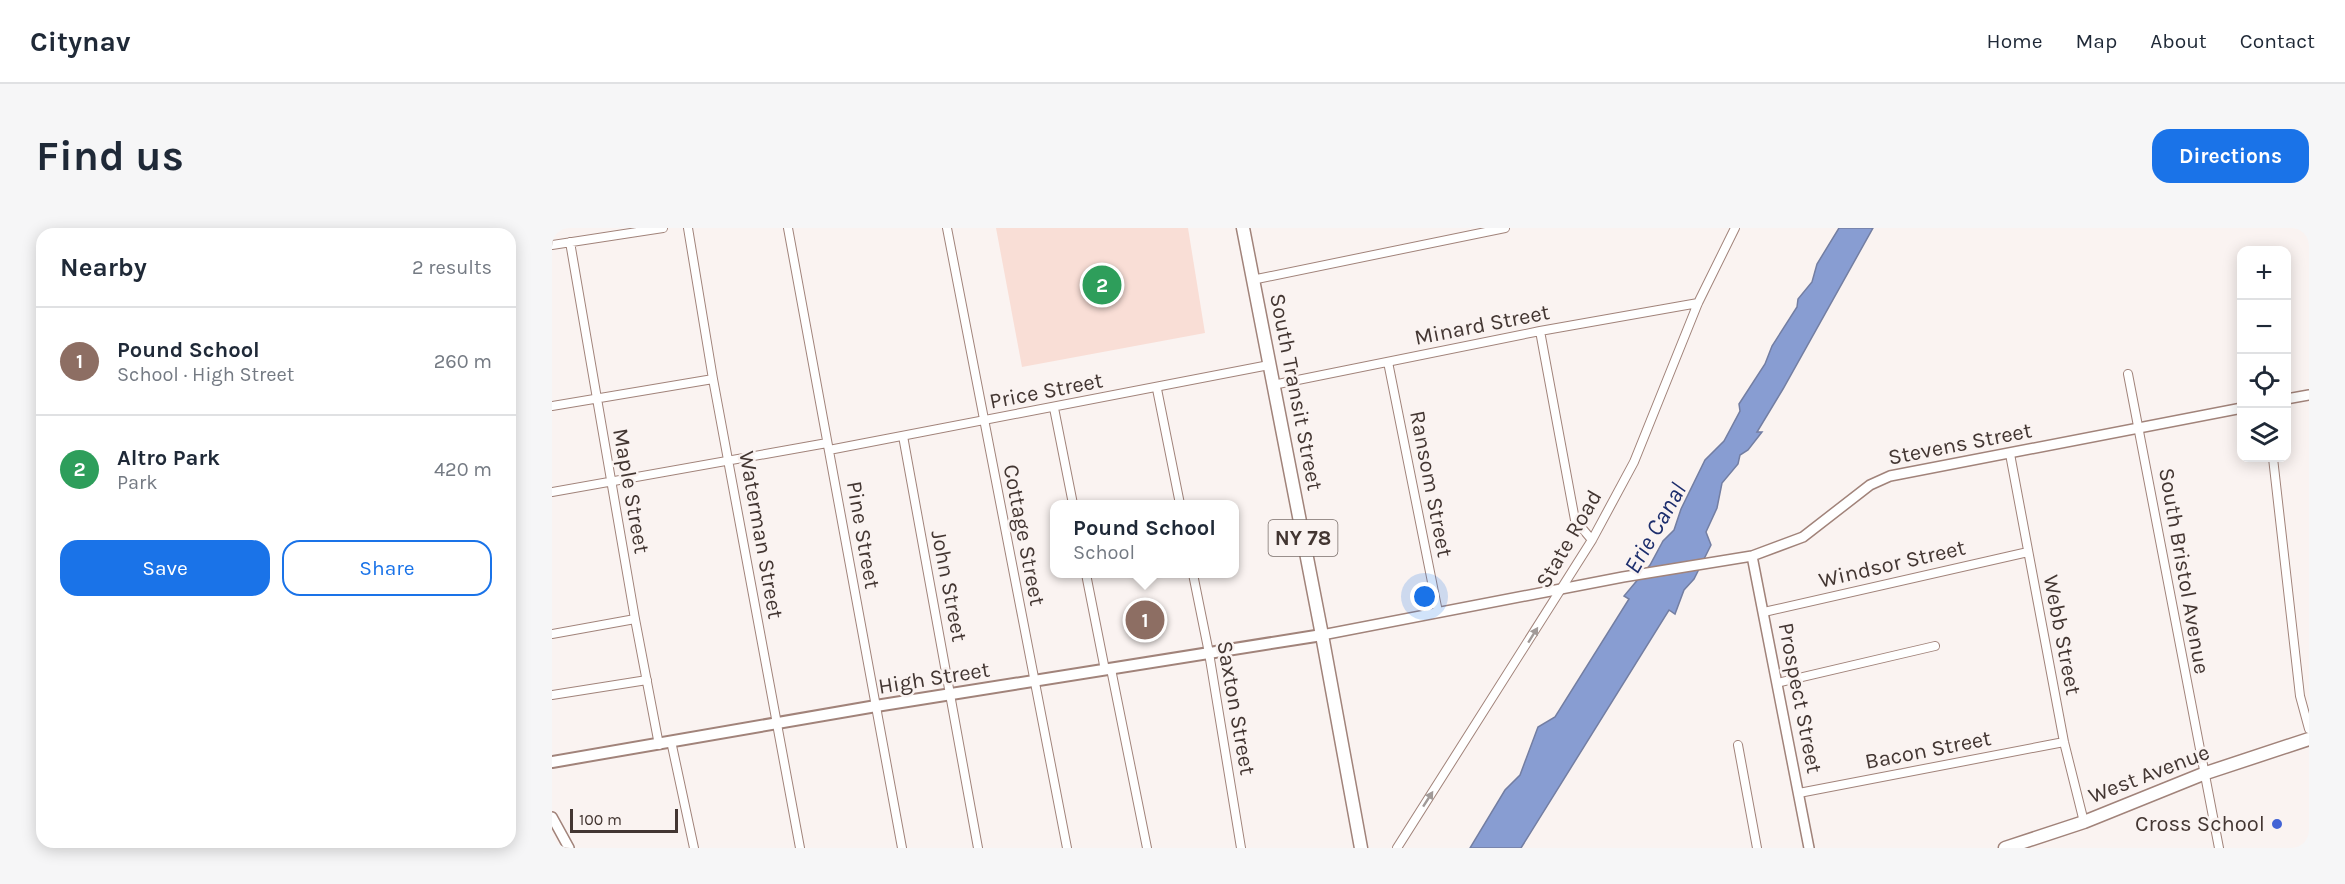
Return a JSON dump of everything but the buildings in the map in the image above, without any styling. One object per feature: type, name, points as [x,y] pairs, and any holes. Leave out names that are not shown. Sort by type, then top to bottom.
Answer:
[{"type":"highway","name":"South Transit Street","points":[[1243,228],[1361,848]]},
{"type":"highway","name":"West Avenue","points":[[2005,848],[2084,822],[2203,774],[2309,739]]},
{"type":"main road","name":"High Street","points":[[552,762],[876,706],[951,696],[1322,634]]},
{"type":"street","points":[[552,245],[663,228]]},
{"type":"street","name":"Waterman Street","points":[[688,228],[713,379],[800,848]]},
{"type":"street","name":"Pine Street","points":[[788,228],[902,848]]},
{"type":"street","name":"Cottage Street","points":[[947,228],[1067,848]]},
{"type":"street","points":[[1252,280],[1505,228]]},
{"type":"street","name":"State Road","points":[[1396,848],[1592,540],[1634,462],[1698,303],[1735,228]]},
{"type":"street","name":"Maple Street","points":[[570,242],[659,745]]},
{"type":"street","name":"Minard Street","points":[[1273,385],[1698,303]]},
{"type":"street","points":[[1540,332],[1575,520],[1592,540]]},
{"type":"street","name":"Ransom Street","points":[[1388,362],[1438,612]]},
{"type":"street","name":"Price Street","points":[[552,492],[729,461],[903,436],[1269,365]]},
{"type":"street","name":"South Bristol Avenue","points":[[2128,374],[2219,848]]},
{"type":"street","points":[[552,406],[713,379]]},
{"type":"street","points":[[1157,388],[1179,500]]},
{"type":"street","points":[[2291,398],[2309,395]]},
{"type":"street","points":[[1054,408],[1072,500]]},
{"type":"street","name":"Stevens Street","points":[[1322,634],[1623,577],[1752,556],[1803,537],[1870,485],[1890,476],[2237,409]]},
{"type":"street","name":"John Street","points":[[903,436],[978,848]]},
{"type":"street","name":"Webb Street","points":[[2010,453],[2064,742],[2084,822]]},
{"type":"street","points":[[2273,462],[2300,696],[2309,729]]},
{"type":"street","name":"Windsor Street","points":[[1764,612],[2028,552]]},
{"type":"street","name":"Prospect Street","points":[[1752,556],[1809,848]]},
{"type":"street","points":[[1087,578],[1147,848]]},
{"type":"street","name":"Saxton Street","points":[[1194,578],[1209,653],[1241,848]]},
{"type":"street","points":[[552,634],[635,619]]},
{"type":"street","points":[[1777,683],[1935,646]]},
{"type":"street","points":[[552,695],[647,680]]},
{"type":"street","points":[[671,741],[694,848]]},
{"type":"street","name":"Bacon Street","points":[[1799,793],[2064,742]]},
{"type":"street","points":[[1738,745],[1757,848]]},
{"type":"street","points":[[552,817],[569,848]]},
{"type":"shaded area","points":[[996,228],[1188,228],[1205,333],[1022,367]]},
{"type":"water","points":[[1839,228],[1873,228],[1757,432],[1762,432],[1748,450],[1740,455],[1738,464],[1722,483],[1717,508],[1706,532],[1711,545],[1694,579],[1684,590],[1675,614],[1669,610],[1521,848],[1470,848],[1505,790],[1520,775],[1538,727],[1555,717],[1629,599],[1624,596],[1650,565],[1663,541],[1674,530],[1681,509],[1705,460],[1724,441],[1740,411],[1739,404],[1765,364],[1772,346],[1797,307],[1798,299],[1812,282],[1817,264]]},
{"type":"place","name":"Altro Park","points":[[1102,285]]},
{"type":"place","name":"Pound School","points":[[1145,620]]},
{"type":"place","name":"Cross School","points":[[2277,824]]},
{"type":"water label","name":"Erie Canal","points":[[1655,528]]}]
